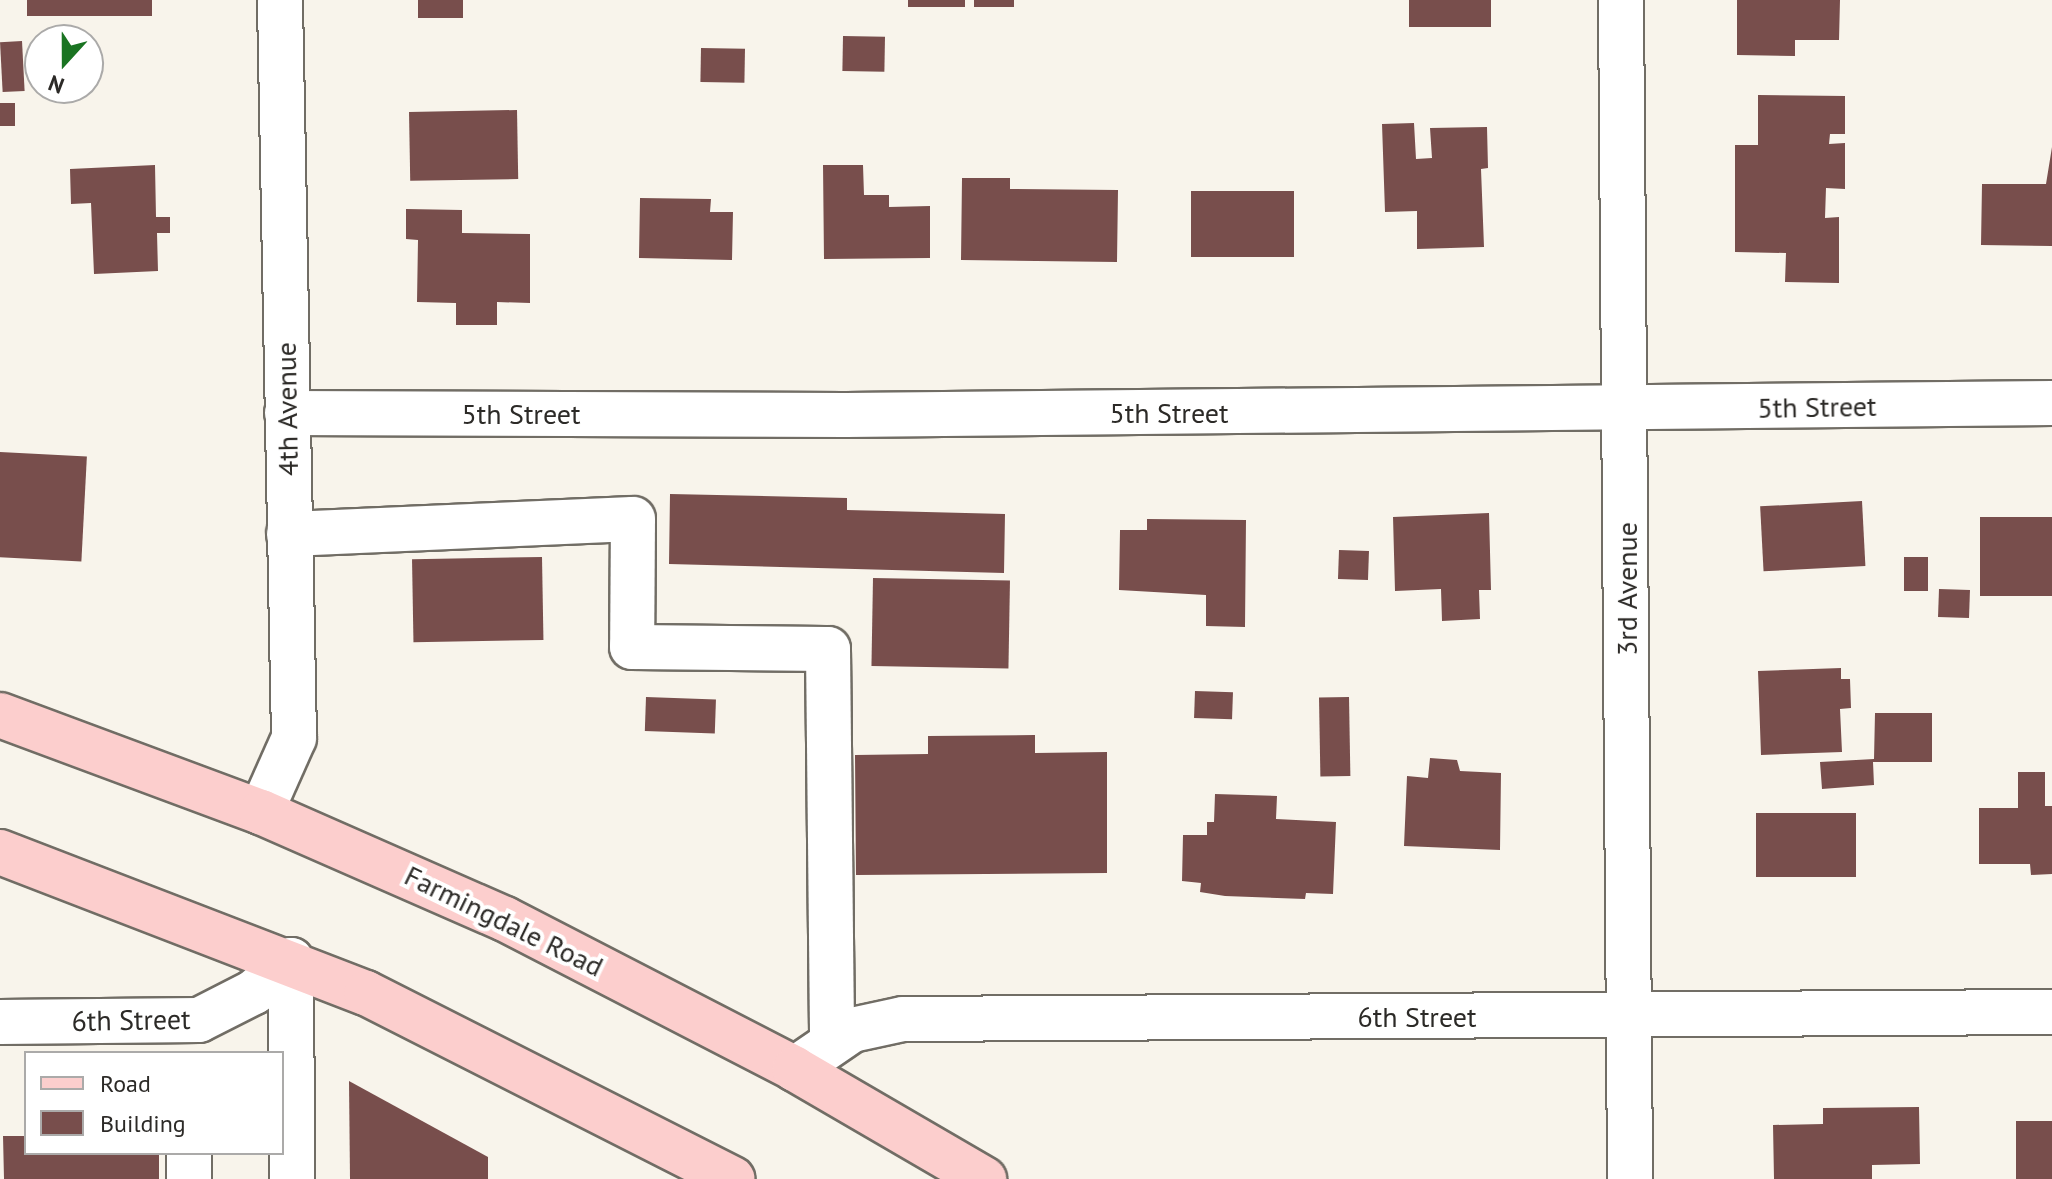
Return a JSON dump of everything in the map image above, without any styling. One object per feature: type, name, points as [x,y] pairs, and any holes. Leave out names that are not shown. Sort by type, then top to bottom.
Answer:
[{"type":"main road","name":"Farmingdale Road","points":[[0,715],[261,812],[505,919],[795,1069],[984,1179]]},
{"type":"main road","points":[[0,852],[291,960],[443,1030],[733,1179]]},
{"type":"street","name":"4th Avenue","points":[[261,812],[294,738],[280,0]]},
{"type":"street","name":"3rd Avenue","points":[[1621,0],[1630,1179]]},
{"type":"street","name":"5th Street","points":[[287,413],[1626,410],[2052,403]]},
{"type":"street","points":[[289,534],[633,519],[632,647],[828,649],[832,1041]]},
{"type":"street","name":"6th Street","points":[[0,1022],[46,1037],[199,1020],[254,992],[291,960]]},
{"type":"street","points":[[291,960],[292,1179]]},
{"type":"street","name":"6th Street","points":[[795,1069],[832,1041],[861,1027],[903,1019],[2052,1012]]},
{"type":"street","points":[[189,1155],[189,1179]]},
{"type":"building","points":[[27,0],[152,0],[152,16],[27,16]]},
{"type":"building","points":[[418,0],[463,0],[463,18],[418,18]]},
{"type":"building","points":[[908,0],[965,0],[965,7],[908,7]]},
{"type":"building","points":[[974,0],[1014,0],[1014,7],[974,7]]},
{"type":"building","points":[[1409,0],[1491,0],[1491,27],[1409,27]]},
{"type":"building","points":[[1737,0],[1840,0],[1839,40],[1795,40],[1795,56],[1737,55]]},
{"type":"building","points":[[843,36],[885,37],[884,72],[842,71]]},
{"type":"building","points":[[22,41],[24,91],[3,92],[0,42]]},
{"type":"building","points":[[701,48],[745,49],[744,83],[700,82]]},
{"type":"building","points":[[1758,95],[1845,96],[1845,134],[1830,134],[1829,144],[1845,143],[1845,189],[1826,188],[1825,218],[1839,217],[1839,283],[1785,282],[1786,253],[1735,252],[1735,145],[1758,145]]},
{"type":"building","points":[[0,103],[15,103],[15,126],[0,126]]},
{"type":"building","points":[[517,110],[518,179],[410,181],[409,112]]},
{"type":"building","points":[[1414,123],[1416,159],[1432,158],[1430,128],[1487,127],[1488,168],[1481,169],[1484,247],[1417,249],[1417,211],[1385,212],[1382,124]]},
{"type":"building","points":[[2052,147],[2052,246],[1981,245],[1982,184],[2046,184]]},
{"type":"building","points":[[155,165],[156,217],[170,217],[170,233],[157,233],[158,271],[94,274],[91,203],[71,204],[70,169]]},
{"type":"building","points":[[823,165],[863,165],[864,195],[889,195],[889,207],[930,206],[930,258],[824,259]]},
{"type":"building","points":[[962,178],[1010,178],[1010,189],[1118,190],[1117,262],[961,260]]},
{"type":"building","points":[[1191,191],[1294,191],[1294,257],[1191,257]]},
{"type":"building","points":[[640,198],[711,199],[710,212],[733,212],[732,260],[639,258]]},
{"type":"building","points":[[406,209],[462,210],[462,233],[530,234],[530,303],[497,302],[497,325],[456,325],[456,303],[417,302],[418,240],[406,239]]},
{"type":"building","points":[[0,452],[87,457],[81,561],[0,557]]},
{"type":"building","points":[[670,494],[847,498],[847,510],[1005,514],[1004,573],[669,564]]},
{"type":"building","points":[[1862,501],[1865,566],[1764,571],[1760,506]]},
{"type":"building","points":[[1489,513],[1491,590],[1479,590],[1480,619],[1442,621],[1441,589],[1395,591],[1393,517]]},
{"type":"building","points":[[1980,517],[2052,517],[2052,596],[1980,596]]},
{"type":"building","points":[[1147,519],[1246,520],[1245,627],[1206,626],[1206,595],[1119,590],[1120,530],[1147,530]]},
{"type":"building","points":[[1339,550],[1369,551],[1368,580],[1338,579]]},
{"type":"building","points":[[542,557],[543,640],[413,642],[412,559]]},
{"type":"building","points":[[1904,557],[1928,557],[1928,591],[1904,591]]},
{"type":"building","points":[[873,578],[1010,580],[1008,668],[871,666]]},
{"type":"building","points":[[1939,589],[1970,590],[1969,618],[1938,617]]},
{"type":"building","points":[[1841,668],[1841,679],[1850,679],[1851,708],[1840,709],[1842,752],[1761,755],[1758,671]]},
{"type":"building","points":[[1195,691],[1233,692],[1232,719],[1194,718]]},
{"type":"building","points":[[646,697],[716,699],[715,733],[645,731]]},
{"type":"building","points":[[1349,697],[1350,776],[1320,777],[1319,698]]},
{"type":"building","points":[[1875,713],[1932,713],[1932,762],[1873,762],[1874,785],[1822,789],[1820,762],[1874,759]]},
{"type":"building","points":[[1035,735],[1035,753],[1107,752],[1107,873],[856,875],[855,755],[928,754],[928,736]]},
{"type":"building","points":[[1430,758],[1457,760],[1460,771],[1501,773],[1500,850],[1404,846],[1407,776],[1428,778]]},
{"type":"building","points":[[2018,772],[2045,772],[2045,806],[2052,806],[2052,874],[2031,875],[2030,864],[1979,864],[1979,808],[2018,808]]},
{"type":"building","points":[[1215,794],[1277,796],[1276,819],[1336,822],[1333,894],[1306,893],[1305,899],[1225,896],[1200,892],[1201,883],[1182,881],[1183,835],[1207,835],[1207,822],[1214,822]]},
{"type":"building","points":[[1756,813],[1856,813],[1856,877],[1756,877]]},
{"type":"building","points":[[349,1081],[488,1157],[488,1179],[350,1179]]},
{"type":"building","points":[[1919,1107],[1920,1164],[1872,1165],[1872,1179],[1774,1179],[1773,1125],[1823,1124],[1823,1108]]},
{"type":"building","points":[[2016,1121],[2052,1121],[2052,1179],[2016,1179]]},
{"type":"building","points":[[3,1136],[24,1136],[24,1155],[159,1155],[159,1179],[4,1179]]}]
